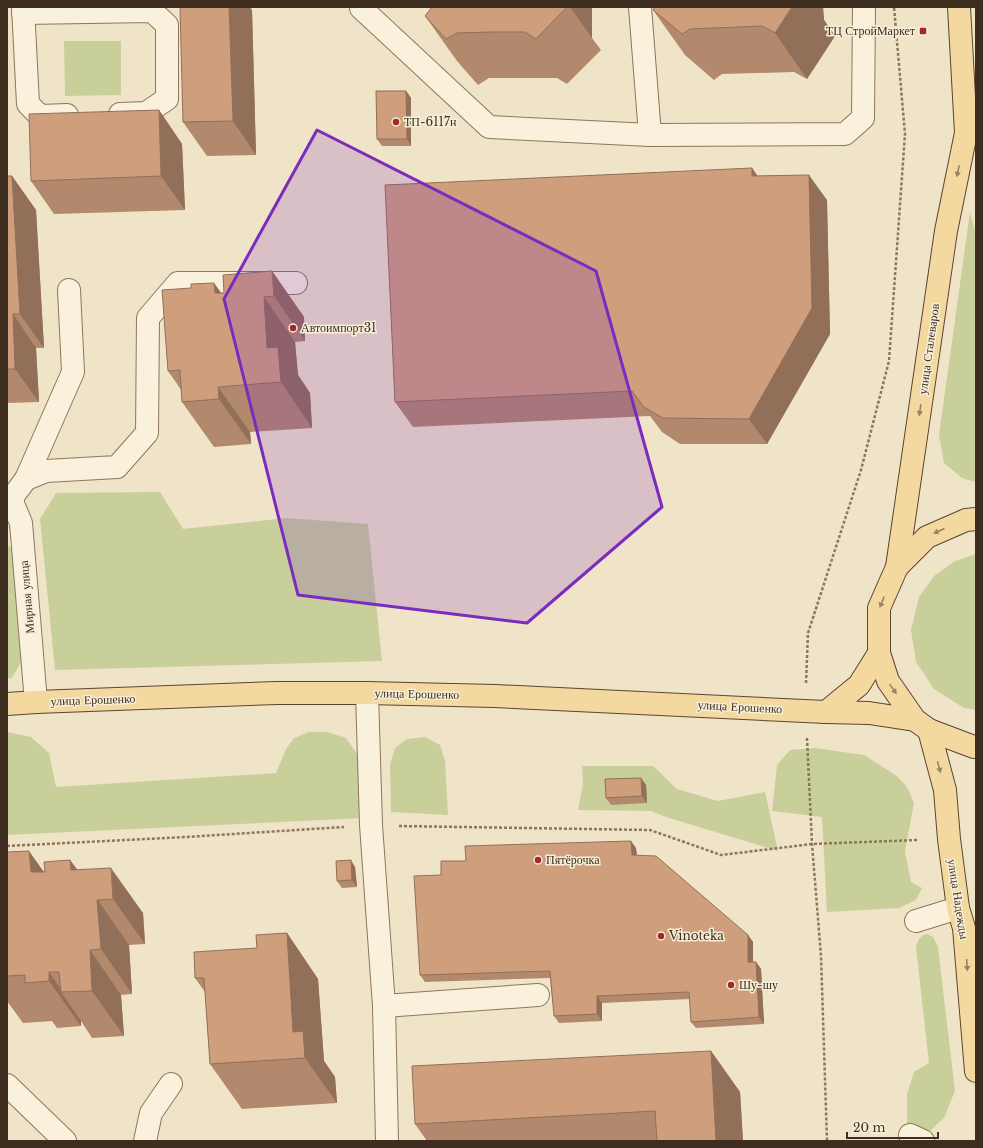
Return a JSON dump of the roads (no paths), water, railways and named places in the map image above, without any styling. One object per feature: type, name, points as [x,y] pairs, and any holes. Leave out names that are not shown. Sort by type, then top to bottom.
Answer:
[{"type":"main road","name":"улица Сталеваров","points":[[959,7],[971,133],[976,160]]},
{"type":"main road","name":"улица Сталеваров","points":[[922,725],[888,681],[879,653],[879,608],[897,567],[946,231],[971,133]]},
{"type":"main road","name":"улица Сталеваров","points":[[897,567],[927,537],[966,520],[976,519]]},
{"type":"main road","points":[[816,711],[859,685],[879,653]]},
{"type":"main road","name":"улица Ерошенко","points":[[7,704],[277,693],[367,693],[495,696],[869,713],[922,725]]},
{"type":"main road","points":[[922,725],[976,747]]},
{"type":"main road","name":"улица Надежды","points":[[922,725],[945,790],[949,839],[958,908],[964,928],[976,1071]]},
{"type":"street","points":[[366,7],[489,127],[650,136],[845,134],[863,118],[864,7]]},
{"type":"street","points":[[640,7],[650,136]]},
{"type":"street","points":[[23,10],[152,11],[167,24],[166,99],[146,113],[40,116],[28,104],[23,10]]},
{"type":"street","points":[[26,479],[46,471],[116,467],[147,433],[148,318],[178,283],[296,283]]},
{"type":"street","points":[[9,498],[26,479],[73,372],[69,290]]},
{"type":"street","name":"Мирная улица","points":[[9,498],[21,523],[36,702]]},
{"type":"street","points":[[367,693],[371,825],[384,1006],[386,1141]]},
{"type":"street","points":[[916,921],[958,908]]},
{"type":"street","points":[[384,1006],[538,995]]},
{"type":"street","points":[[144,1141],[151,1113],[171,1084]]},
{"type":"street","points":[[7,1085],[65,1141]]},
{"type":"place","name":"ТЦ СтройМаркет","points":[[923,31]]},
{"type":"place","name":"ТП-6117н","points":[[396,122]]},
{"type":"place","name":"Автоимпорт31","points":[[293,328]]},
{"type":"place","name":"Пятёрочка","points":[[538,860]]},
{"type":"place","name":"Vinoteka","points":[[661,936]]},
{"type":"place","name":"Шу-шу","points":[[731,985]]}]
